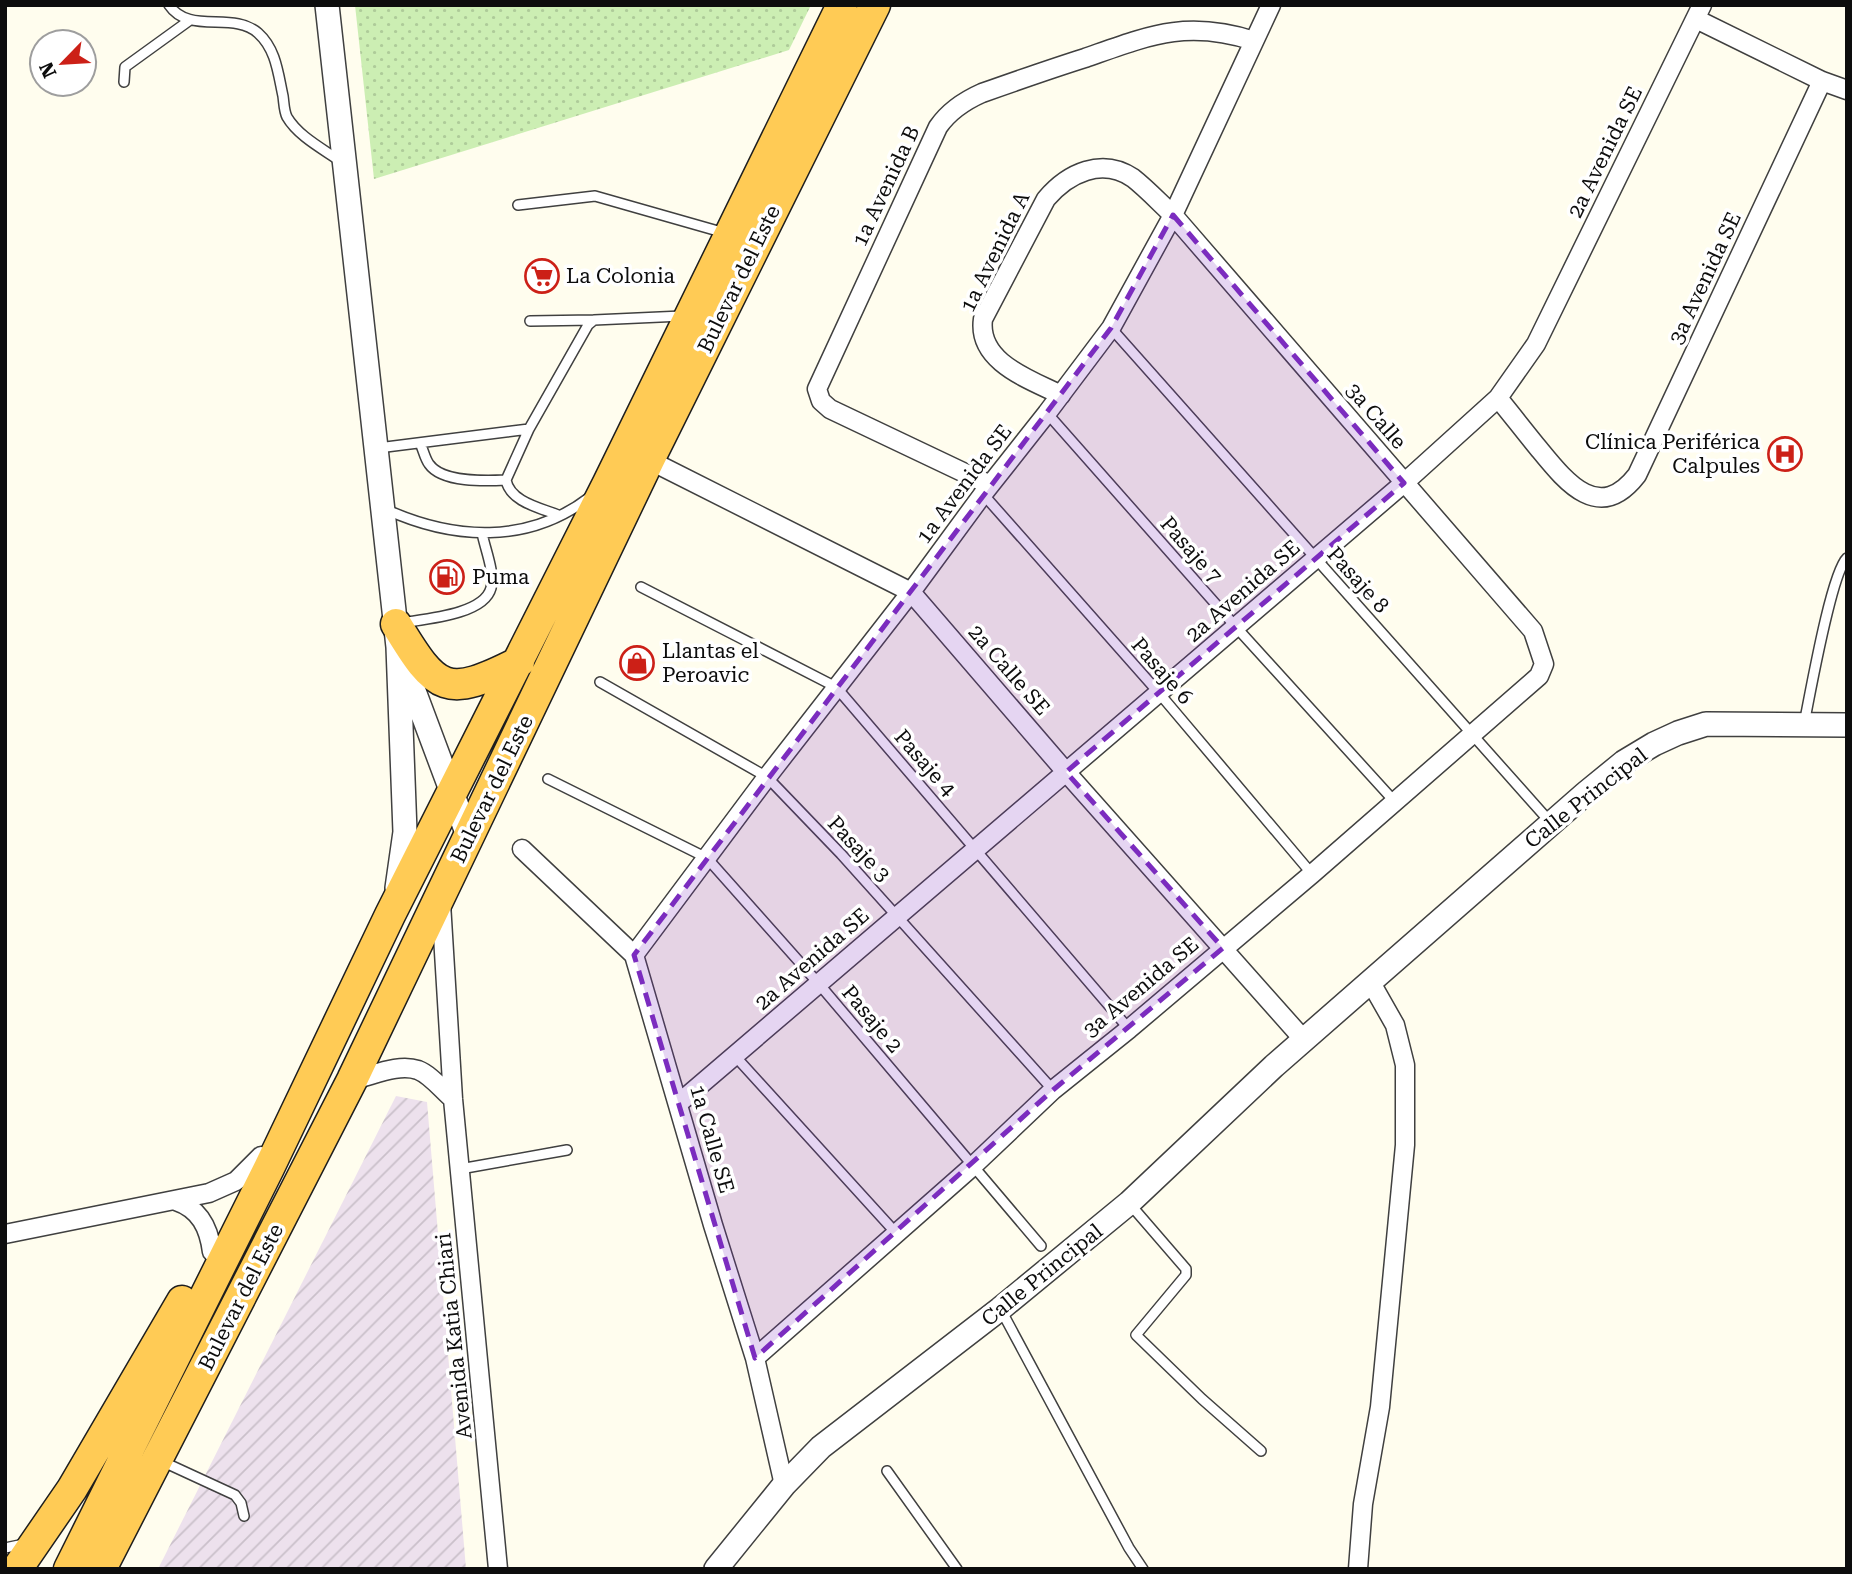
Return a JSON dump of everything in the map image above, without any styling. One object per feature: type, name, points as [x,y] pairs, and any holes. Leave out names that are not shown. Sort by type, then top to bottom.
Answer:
[{"type":"highway","name":"Bulevar del Este","points":[[69,1569],[842,5]]},
{"type":"highway","name":"Bulevar del Este","points":[[102,1569],[352,1080],[649,460],[876,5]]},
{"type":"highway","points":[[548,672],[558,629],[619,497],[617,488],[608,483]]},
{"type":"highway","points":[[397,636],[433,676],[447,684],[467,684],[519,662]]},
{"type":"highway","points":[[17,1569],[35,1555],[212,1252],[261,1156],[292,1121]]},
{"type":"highway","points":[[119,1569],[223,1356],[307,1168]]},
{"type":"street","points":[[327,5],[397,636],[405,832],[401,873],[390,915]]},
{"type":"street","name":"1a Avenida SE","points":[[634,955],[1111,328],[1174,215],[1271,5]]},
{"type":"street","points":[[1699,12],[1822,81],[1847,90]]},
{"type":"street","name":"2a Avenida SE","points":[[679,1103],[1316,559],[1498,398],[1536,344],[1699,12]]},
{"type":"street","name":"1a Avenida B","points":[[986,489],[830,409],[821,401],[817,389],[938,127],[957,107],[982,93],[1152,35],[1191,30],[1236,35],[1254,41]]},
{"type":"street","name":"3a Avenida SE","points":[[1498,398],[1564,479],[1578,490],[1599,499],[1615,495],[1627,488],[1637,475],[1822,81]]},
{"type":"street","name":"1a Avenida A","points":[[1061,395],[1025,377],[997,358],[988,349],[982,328],[983,319],[1046,199],[1054,189],[1075,175],[1087,169],[1106,168],[1131,177],[1174,215]]},
{"type":"street","name":"3a Calle","points":[[1174,215],[1533,631],[1541,648]]},
{"type":"street","name":"2a Calle SE","points":[[649,460],[911,592],[1066,772],[1304,1040]]},
{"type":"street","points":[[397,636],[469,838]]},
{"type":"street","name":"3a Avenida SE","points":[[755,1358],[974,1165],[1053,1090],[1129,1029],[1473,736],[1539,676],[1544,664],[1541,648]]},
{"type":"street","name":"Calle Principal","points":[[716,1569],[784,1485],[821,1447],[1000,1309],[1129,1203],[1370,981],[1624,762],[1678,733],[1706,724],[1847,725]]},
{"type":"street","name":"1a Calle SE","points":[[522,849],[634,955],[755,1358],[784,1485]]},
{"type":"street","name":"Avenida Katia Chiari","points":[[441,893],[453,1099],[498,1569]]},
{"type":"street","points":[[1358,1569],[1363,1504],[1380,1407],[1405,1145],[1405,1065],[1395,1025],[1370,981]]},
{"type":"street","points":[[352,1080],[398,1068],[418,1070],[431,1078],[453,1099]]},
{"type":"street","points":[[5,1234],[209,1193],[230,1185],[261,1156]]},
{"type":"street","points":[[176,1201],[191,1207],[199,1215],[209,1236],[212,1252]]},
{"type":"lane","points":[[169,5],[190,20],[241,23],[256,31],[268,44],[276,63],[286,115],[295,128],[344,164]]},
{"type":"lane","points":[[124,82],[125,67],[190,20]]},
{"type":"lane","points":[[519,205],[595,196],[730,235]]},
{"type":"lane","points":[[530,321],[691,315]]},
{"type":"lane","points":[[558,515],[514,496],[506,480],[529,429],[588,325],[594,320]]},
{"type":"lane","name":"Pasaje 8","points":[[1111,328],[1551,823]]},
{"type":"lane","name":"Pasaje 7","points":[[1047,413],[1395,802]]},
{"type":"lane","points":[[376,448],[529,429]]},
{"type":"lane","points":[[420,443],[429,464],[438,471],[473,481],[506,480]]},
{"type":"lane","points":[[382,508],[414,522],[447,531],[482,533],[517,530],[581,504],[608,483]]},
{"type":"lane","name":"Pasaje 6","points":[[986,489],[1312,874]]},
{"type":"lane","points":[[397,636],[463,611],[485,599],[492,580],[482,533]]},
{"type":"lane","points":[[1804,725],[1832,592],[1838,569],[1847,558]]},
{"type":"lane","name":"Pasaje 4","points":[[641,587],[836,687],[1129,1029]]},
{"type":"lane","name":"Pasaje 3","points":[[600,682],[767,777],[1053,1090]]},
{"type":"lane","name":"Pasaje 2","points":[[548,779],[707,858],[819,984],[1041,1246]]},
{"type":"lane","points":[[735,1056],[896,1233]]},
{"type":"lane","points":[[460,1169],[567,1150]]},
{"type":"lane","points":[[1129,1203],[1186,1269],[1186,1275],[1136,1335],[1261,1451]]},
{"type":"lane","points":[[1000,1309],[1129,1548],[1143,1569]]},
{"type":"lane","points":[[170,1465],[235,1495],[241,1503],[244,1516]]},
{"type":"lane","points":[[887,1471],[957,1569]]},
{"type":"lane","points":[[5,1548],[35,1555]]},
{"type":"highlighted area","points":[[1173,215],[1404,483],[1066,772],[1223,948],[1053,1090],[755,1358],[634,955],[1111,328]]},
{"type":"shaded area","points":[[396,1096],[427,1102],[466,1569],[158,1569]]},
{"type":"green space","points":[[355,5],[811,5],[789,50],[374,179]]},
{"type":"place","name":"La Colonia","points":[[542,276]]},
{"type":"place","name":"Clínica Periférica Calpules","points":[[1785,454]]},
{"type":"place","name":"Puma","points":[[447,577]]},
{"type":"place","name":"Llantas el Peroavic","points":[[637,663]]}]
